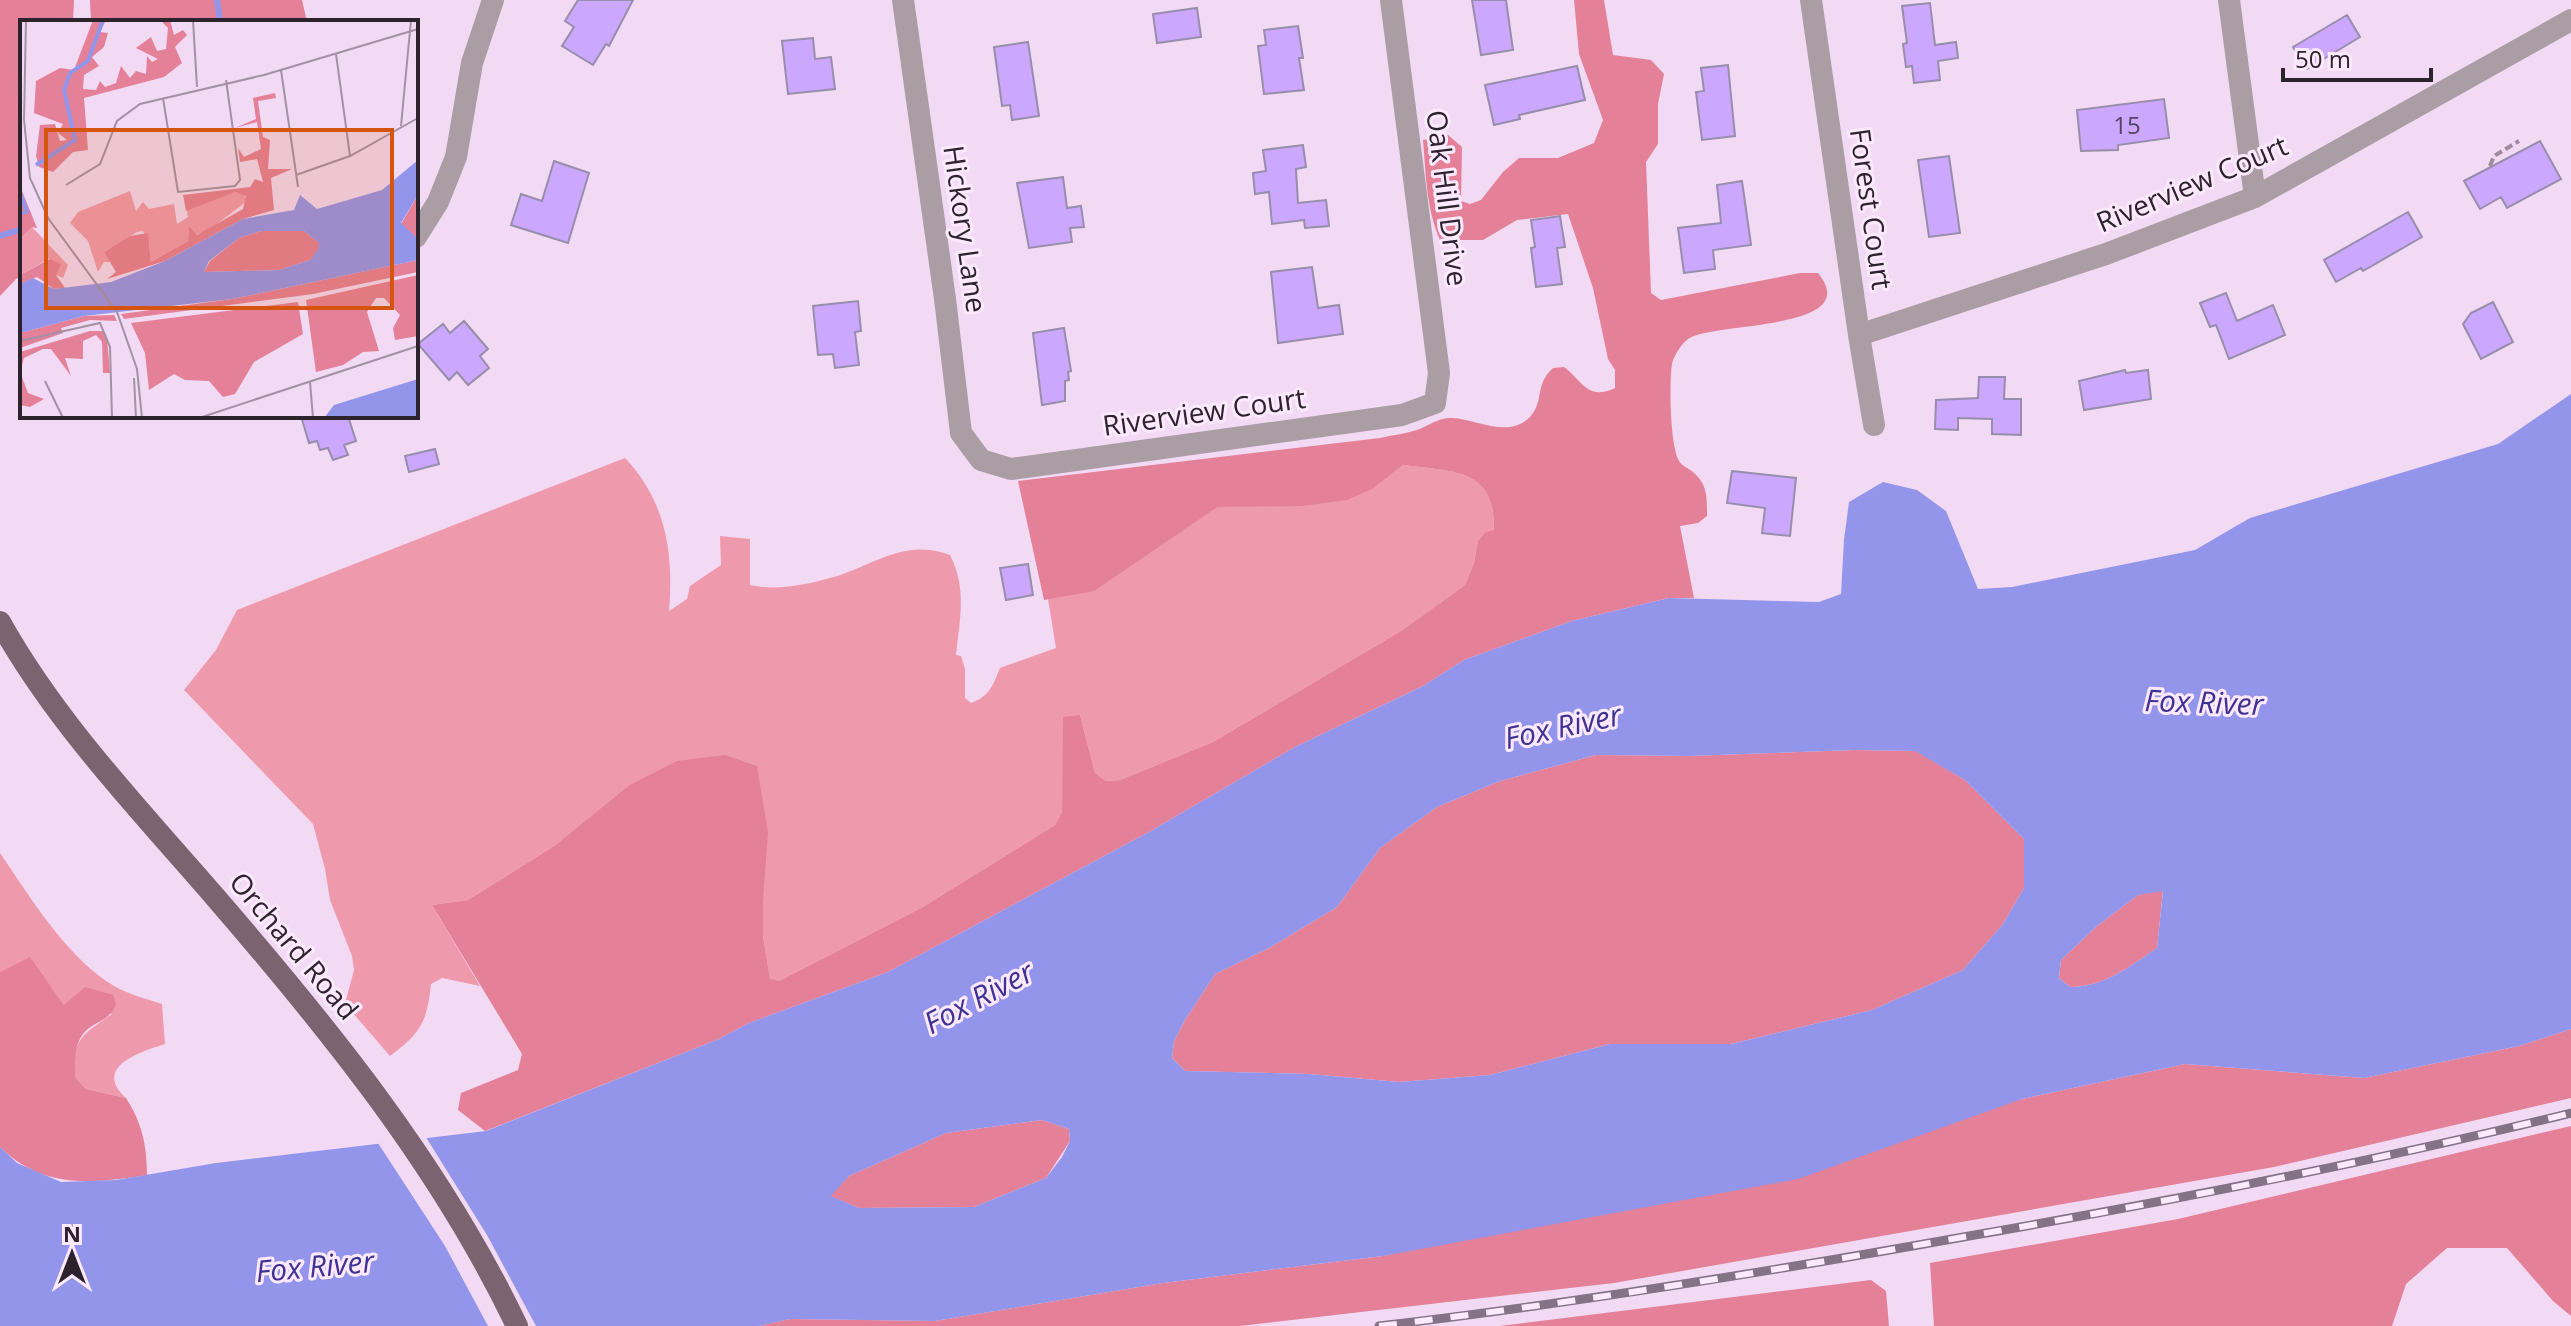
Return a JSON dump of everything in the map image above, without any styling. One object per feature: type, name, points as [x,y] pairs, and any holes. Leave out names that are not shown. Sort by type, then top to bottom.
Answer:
[{"type":"main road","name":"Orchard Road","points":[[0,622],[21,659],[85,747],[290,983],[381,1099],[490,1270],[517,1326]]},
{"type":"street","points":[[418,234],[438,202],[456,157],[472,63],[493,0]]},
{"type":"street","name":"Hickory Lane","points":[[903,0],[945,299],[956,407],[961,433],[981,460]]},
{"type":"street","name":"Oak Hill Drive","points":[[1391,0],[1439,373],[1435,403]]},
{"type":"street","name":"Forest Court","points":[[1811,0],[1874,425]]},
{"type":"street","points":[[2229,0],[2255,197]]},
{"type":"street","name":"Riverview Court","points":[[1859,335],[2106,254],[2255,197],[2571,20]]},
{"type":"street","name":"Riverview Court","points":[[981,460],[1011,469],[1402,415],[1435,403]]},
{"type":"path","points":[[2490,166],[2494,156],[2519,141]]},
{"type":"shaded area","points":[[0,0],[74,0],[73,20],[20,20],[20,277],[0,296]]},
{"type":"shaded area","points":[[90,0],[302,0],[307,20],[91,20]]},
{"type":"shaded area","points":[[1574,0],[1604,0],[1613,55],[1651,60],[1664,74],[1658,104],[1658,144],[1646,162],[1651,293],[1661,300],[1800,273],[1818,273],[1827,292],[1821,306],[1804,315],[1702,333],[1688,339],[1674,358],[1671,399],[1676,453],[1680,463],[1702,482],[1707,498],[1707,516],[1698,523],[1680,526],[1694,598],[1669,598],[1572,621],[1464,660],[1423,686],[1295,747],[1149,832],[888,972],[749,1023],[719,1039],[485,1131],[458,1110],[461,1093],[518,1070],[522,1054],[432,905],[468,900],[554,846],[628,786],[677,761],[725,755],[757,766],[768,832],[763,936],[770,979],[779,981],[921,908],[1055,825],[1062,812],[1063,717],[1080,715],[1095,773],[1106,781],[1120,780],[1213,742],[1401,631],[1465,585],[1478,541],[1486,532],[1494,530],[1487,494],[1468,476],[1403,465],[1374,488],[1347,500],[1302,506],[1218,507],[1094,591],[1044,600],[1018,481],[1380,438],[1448,418],[1512,427],[1535,411],[1544,380],[1553,368],[1564,367],[1592,391],[1615,388],[1615,370],[1608,359],[1593,288],[1568,214],[1517,220],[1483,240],[1440,240],[1429,203],[1426,178],[1423,140],[1448,135],[1462,147],[1461,201],[1470,204],[1481,200],[1503,172],[1519,158],[1558,158],[1594,143],[1603,120],[1579,54]]},
{"type":"shaded area","points":[[625,458],[650,492],[664,529],[670,569],[669,611],[687,599],[690,586],[721,565],[720,536],[750,539],[750,585],[759,587],[821,581],[902,551],[933,550],[950,555],[960,591],[956,655],[961,656],[965,669],[965,698],[971,703],[987,693],[1000,668],[1056,648],[1048,599],[1094,590],[1218,507],[1374,488],[1403,465],[1454,472],[1479,484],[1492,510],[1494,531],[1478,541],[1465,585],[1401,631],[1213,742],[1120,780],[1106,781],[1095,773],[1080,715],[1063,781],[1062,812],[1055,825],[921,908],[779,981],[770,980],[763,936],[763,901],[628,786],[554,846],[468,900],[432,905],[480,986],[442,978],[431,984],[421,1026],[390,1056],[345,1004],[354,970],[352,956],[330,900],[313,824],[184,690],[216,650],[237,610]]},
{"type":"shaded area","points":[[1916,751],[1965,780],[2024,839],[2024,888],[2003,924],[1963,970],[1872,1010],[1731,1044],[1610,1044],[1490,1075],[1399,1082],[1309,1074],[1185,1071],[1172,1058],[1174,1041],[1215,974],[1269,948],[1337,907],[1380,848],[1437,807],[1500,781],[1596,755],[1689,756]]},
{"type":"shaded area","points":[[0,853],[37,908],[82,961],[116,987],[162,1004],[165,1044],[133,1056],[117,1069],[114,1078],[126,1098],[86,1089],[76,1080],[77,1047],[86,1033],[112,1014],[64,1005],[30,958],[0,972]]},
{"type":"shaded area","points":[[2163,890],[2157,948],[2116,975],[2094,984],[2070,987],[2059,978],[2061,960],[2097,926],[2138,895]]},
{"type":"shaded area","points":[[30,957],[64,1005],[85,987],[113,995],[116,1004],[113,1010],[87,1029],[80,1039],[75,1056],[76,1079],[86,1089],[126,1098],[142,1135],[147,1175],[87,1181],[51,1177],[16,1161],[0,1147],[0,972]]},
{"type":"shaded area","points":[[2571,1029],[2571,1098],[2274,1167],[1614,1283],[1240,1326],[759,1326],[790,1319],[935,1321],[1163,1283],[1383,1256],[2022,1099],[2185,1064],[2364,1078],[2519,1046]]},
{"type":"shaded area","points":[[1042,1120],[1069,1129],[1070,1141],[1046,1178],[974,1207],[859,1208],[830,1196],[849,1176],[946,1133]]},
{"type":"shaded area","points":[[2571,1126],[2571,1316],[2553,1301],[2507,1248],[2447,1248],[2406,1284],[2392,1326],[1934,1326],[1930,1263],[2178,1219]]},
{"type":"shaded area","points":[[1871,1280],[1886,1291],[1889,1326],[1500,1326]]},
{"type":"water","name":"Fox River","points":[[2571,394],[2571,1029],[2519,1046],[2364,1078],[2185,1064],[2022,1099],[1798,1179],[1383,1256],[1163,1283],[935,1321],[790,1319],[759,1326],[0,1326],[0,1147],[17,1163],[61,1182],[116,1180],[216,1163],[486,1131],[719,1039],[749,1023],[888,972],[1149,832],[1295,747],[1423,686],[1464,660],[1572,621],[1669,598],[1819,602],[1841,594],[1849,502],[1883,482],[1917,490],[1946,511],[1978,589],[2012,587],[2195,550],[2250,518],[2498,444]],"holes":[[[1915,751],[1965,780],[2024,839],[2024,888],[2003,924],[1963,970],[1872,1010],[1731,1044],[1610,1044],[1490,1075],[1399,1082],[1309,1074],[1185,1071],[1172,1058],[1174,1041],[1215,974],[1269,948],[1337,907],[1380,848],[1437,807],[1500,781],[1596,755],[1689,756]],[[2163,891],[2157,948],[2116,975],[2094,984],[2070,987],[2059,978],[2061,960],[2097,926],[2138,895]],[[1042,1120],[1069,1129],[1070,1141],[1046,1178],[974,1207],[859,1208],[831,1196],[849,1176],[946,1133]]]},
{"type":"pier","points":[[424,1134],[487,1235],[536,1326],[488,1326],[445,1246],[376,1140]]},
{"type":"building","points":[[578,0],[633,0],[609,46],[606,44],[593,65],[562,46],[574,27],[565,21]]},
{"type":"building","points":[[1472,0],[1506,0],[1513,50],[1481,55]]},
{"type":"building","points":[[1930,3],[1935,45],[1956,42],[1958,58],[1938,61],[1940,80],[1914,83],[1912,66],[1906,67],[1903,44],[1907,43],[1902,6]]},
{"type":"building","points":[[1197,8],[1201,37],[1157,43],[1153,14]]},
{"type":"building","points":[[2347,15],[2360,37],[2307,69],[2293,47]]},
{"type":"building","points":[[1298,26],[1304,90],[1264,94],[1258,46],[1266,45],[1264,30]]},
{"type":"building","points":[[813,38],[815,59],[831,57],[835,89],[788,94],[782,41]]},
{"type":"building","points":[[1028,42],[1039,116],[1012,120],[1010,105],[1002,106],[994,47]]},
{"type":"building","points":[[1728,65],[1735,136],[1702,140],[1696,92],[1704,91],[1701,68]]},
{"type":"building","points":[[1577,66],[1585,100],[1519,115],[1520,119],[1494,125],[1485,85]]},
{"type":"building","points":[[2164,99],[2169,138],[2118,145],[2118,150],[2081,151],[2077,110]]},
{"type":"building","points":[[2540,141],[2561,179],[2507,208],[2501,197],[2480,209],[2464,181]]},
{"type":"building","points":[[1303,145],[1306,167],[1296,169],[1298,203],[1326,200],[1329,226],[1305,228],[1304,220],[1272,224],[1269,192],[1255,194],[1253,173],[1266,171],[1263,150]]},
{"type":"building","points":[[1949,156],[1960,233],[1929,237],[1918,160]]},
{"type":"building","points":[[554,161],[589,173],[568,243],[511,225],[521,194],[542,201]]},
{"type":"building","points":[[1063,177],[1067,208],[1081,206],[1084,227],[1070,228],[1072,242],[1029,248],[1017,183]]},
{"type":"building","points":[[1742,181],[1751,245],[1713,250],[1715,269],[1684,273],[1678,228],[1721,223],[1717,185]]},
{"type":"building","points":[[2408,212],[2422,237],[2363,271],[2361,268],[2336,282],[2324,260]]},
{"type":"building","points":[[1560,216],[1565,247],[1557,248],[1562,284],[1536,287],[1531,220]]},
{"type":"building","points":[[1312,267],[1318,308],[1339,305],[1343,334],[1278,343],[1271,272]]},
{"type":"building","points":[[2226,293],[2237,321],[2273,305],[2285,335],[2229,359],[2216,325],[2210,327],[2200,303]]},
{"type":"building","points":[[858,301],[861,331],[855,332],[859,365],[835,368],[833,354],[818,355],[813,306]]},
{"type":"building","points":[[2493,302],[2513,342],[2481,359],[2463,324],[2471,313]]},
{"type":"building","points":[[464,321],[488,349],[480,356],[489,368],[468,385],[457,372],[449,380],[418,344],[443,324],[450,333]]},
{"type":"building","points":[[1064,328],[1071,371],[1068,372],[1069,380],[1065,381],[1065,401],[1042,405],[1033,333]]},
{"type":"building","points":[[2125,370],[2126,373],[2148,370],[2151,399],[2084,410],[2079,381]]},
{"type":"building","points":[[1979,377],[2005,377],[2004,399],[2021,399],[2021,435],[1992,434],[1992,419],[1958,418],[1958,430],[1935,429],[1936,400],[1978,398]]},
{"type":"building","points":[[302,418],[349,418],[356,441],[344,445],[348,455],[333,460],[328,448],[320,450],[317,441],[309,443]]},
{"type":"building","points":[[435,449],[439,464],[409,472],[405,456]]},
{"type":"building","points":[[1732,471],[1796,478],[1790,536],[1762,533],[1765,508],[1727,503]]},
{"type":"building","points":[[1028,564],[1033,595],[1006,600],[1000,568]]},
{"type":"waterway","points":[[217,0],[220,20]]},
{"type":"waterway","points":[[0,236],[20,230]]},
{"type":"railway","points":[[1379,1326],[1674,1286],[2045,1223],[2346,1164],[2571,1113]]}]
